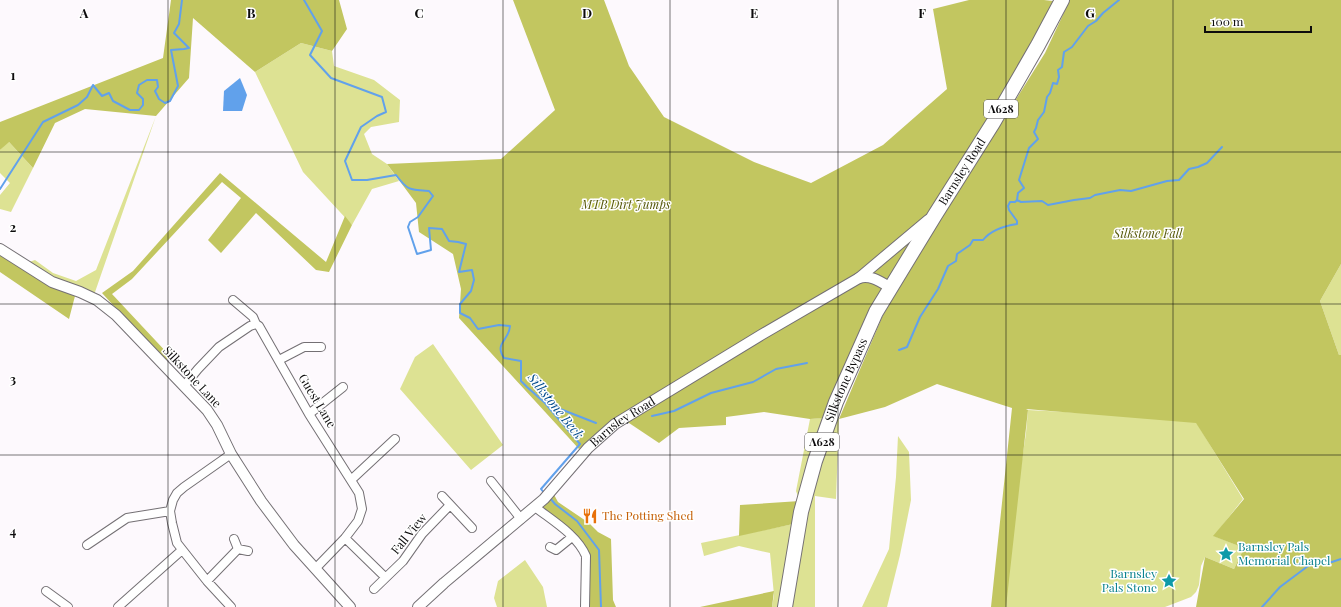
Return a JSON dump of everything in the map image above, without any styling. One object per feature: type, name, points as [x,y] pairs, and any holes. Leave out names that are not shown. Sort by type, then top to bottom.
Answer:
[{"type":"highway","name":"Barnsley Road","points":[[935,214],[993,123],[1062,0]]},
{"type":"highway","name":"Silkstone Bypass","points":[[784,607],[802,512],[815,461],[839,396],[876,312],[935,214]]},
{"type":"street","name":"Barnsley Road","points":[[418,607],[450,578],[544,500],[588,448],[614,424],[761,335],[859,278],[935,214]]},
{"type":"street","name":"Silkstone Lane","points":[[0,249],[52,282],[80,292],[96,300],[116,315],[207,410],[217,425],[231,454],[261,501],[294,545],[350,607]]},
{"type":"street","points":[[859,278],[864,276],[870,277],[890,288]]},
{"type":"street","name":"Guest Lane","points":[[234,305],[252,317],[259,326],[309,414],[359,493],[362,509],[358,521],[345,538],[315,569]]},
{"type":"street","points":[[184,386],[219,347],[250,326],[256,324]]},
{"type":"street","points":[[279,360],[311,343],[321,347]]},
{"type":"street","points":[[309,414],[334,390],[343,387]]},
{"type":"street","points":[[351,480],[386,442],[395,439]]},
{"type":"street","points":[[226,605],[177,543],[174,536],[170,510],[177,493],[231,454]]},
{"type":"street","points":[[491,481],[521,519]]},
{"type":"street","points":[[442,496],[472,528]]},
{"type":"street","name":"Fall View","points":[[374,589],[403,561],[422,534],[450,505]]},
{"type":"street","points":[[535,507],[572,537],[583,550],[586,556],[585,607]]},
{"type":"street","points":[[92,544],[127,518],[170,510]]},
{"type":"street","points":[[555,550],[572,537]]},
{"type":"street","points":[[345,538],[385,577]]},
{"type":"street","points":[[234,539],[238,549]]},
{"type":"street","points":[[207,581],[238,549]]},
{"type":"street","points":[[238,549],[248,551]]},
{"type":"street","points":[[118,607],[182,550]]},
{"type":"street","points":[[57,588],[49,593],[68,607]]},
{"type":"green space","points":[[171,0],[339,0],[347,29],[332,51],[301,43],[255,72],[193,18],[189,78],[156,116],[85,109],[55,123],[33,168],[9,142],[0,150],[0,122],[163,58]]},
{"type":"green space","name":"MTB Dirt Jumps","points":[[513,0],[604,0],[629,66],[664,117],[754,162],[811,183],[883,145],[947,89],[933,9],[969,0],[1053,1],[1033,45],[910,247],[877,297],[823,418],[810,419],[764,412],[726,417],[726,425],[679,428],[659,443],[623,419],[615,418],[579,449],[459,318],[461,289],[453,254],[419,232],[416,203],[387,164],[501,159],[555,110]]},
{"type":"green space","name":"Silkstone Fall","points":[[1070,0],[1341,0],[1341,264],[1320,301],[1339,355],[1341,355],[1341,607],[1196,607],[1205,557],[1234,569],[1244,548],[1213,536],[1244,499],[1196,423],[1026,409],[1028,410],[1006,607],[991,607],[1012,408],[937,384],[885,407],[839,419],[883,315],[1045,53]]},
{"type":"green space","points":[[301,43],[332,51],[334,66],[374,80],[400,100],[399,122],[371,127],[364,134],[372,154],[387,164],[399,181],[372,189],[352,225],[303,172],[255,72]]},
{"type":"green space","points":[[156,116],[94,295],[52,279],[26,263],[35,260],[53,273],[76,281],[96,270]]},
{"type":"green space","points":[[8,141],[33,168],[11,212],[0,209],[0,195],[10,183],[0,173],[0,150]]},
{"type":"green space","points":[[220,173],[326,262],[345,216],[352,225],[329,272],[316,270],[256,213],[221,253],[208,240],[241,198],[222,182],[132,279],[112,294],[170,356],[165,362],[102,293],[133,271]]},
{"type":"green space","points":[[0,253],[51,287],[75,296],[69,319],[0,272]]},
{"type":"green space","points":[[1341,264],[1341,355],[1339,355],[1320,301]]},
{"type":"green space","points":[[433,344],[503,445],[471,470],[400,389],[415,357]]},
{"type":"green space","points":[[1028,410],[1102,414],[1196,422],[1243,499],[1214,536],[1244,548],[1234,569],[1205,557],[1201,566],[1199,585],[1196,592],[1191,597],[1165,607],[1000,607],[1026,433]]},
{"type":"green space","points":[[831,417],[839,419],[836,499],[815,496],[815,607],[788,607],[804,513],[796,491],[810,419]]},
{"type":"green space","points":[[898,436],[909,452],[911,500],[900,555],[887,607],[862,607],[889,549],[896,477]]},
{"type":"green space","points":[[552,491],[558,502],[589,523],[598,532],[611,539],[613,600],[616,607],[585,607],[583,550],[535,507]]},
{"type":"green space","points":[[800,501],[793,524],[739,536],[740,505]]},
{"type":"green space","points":[[793,524],[779,607],[772,607],[774,595],[770,553],[739,546],[704,556],[701,543]]},
{"type":"green space","points":[[525,560],[543,587],[547,607],[497,607],[494,598],[498,581]]},
{"type":"green space","points":[[774,591],[772,607],[700,607]]},
{"type":"water","points":[[240,78],[247,95],[242,111],[223,111],[224,91]]},
{"type":"waterway","points":[[0,189],[43,122],[78,105],[87,97],[93,85],[102,96],[109,93],[113,101],[130,110],[139,110],[143,105],[143,99],[137,93],[139,85],[147,80],[157,80],[158,87],[155,91],[159,99],[165,103],[170,101],[178,86],[171,50],[189,48],[174,33],[179,24],[182,0]]},
{"type":"waterway","name":"Silkstone Beck","points":[[304,0],[322,31],[310,55],[331,78],[382,97],[386,112],[377,116],[361,127],[345,161],[352,180],[367,180],[396,175],[410,189],[429,191],[433,196],[418,217],[410,222],[408,227],[417,254],[431,250],[429,228],[442,229],[449,241],[466,244],[459,272],[472,270],[474,280],[471,291],[460,304],[460,313],[470,318],[478,329],[499,325],[510,326],[509,331],[501,345],[501,353],[504,358],[521,361],[521,381],[545,403],[580,444],[541,489],[545,494]]},
{"type":"waterway","points":[[899,350],[907,347],[920,317],[938,289],[948,266],[956,261],[957,254],[970,245],[973,240],[983,240],[998,229],[1017,224],[1017,221],[1009,210],[1008,206],[1010,202],[1015,202],[1017,200],[1018,193],[1024,188],[1019,180],[1029,148],[1038,139],[1034,132],[1038,120],[1044,112],[1047,97],[1053,83],[1057,84],[1059,77],[1058,70],[1062,67],[1064,52],[1072,47],[1088,26],[1096,21],[1119,0]]},
{"type":"waterway","points":[[1017,200],[1021,202],[1042,201],[1048,205],[1090,198],[1095,195],[1120,190],[1131,191],[1167,181],[1179,180],[1189,169],[1207,163],[1222,147]]},
{"type":"waterway","points":[[652,416],[674,411],[711,393],[753,382],[776,369],[807,363]]},
{"type":"waterway","points":[[545,403],[596,423]]},
{"type":"waterway","name":"Silkstone Beck","points":[[550,498],[555,504],[577,521],[599,550],[601,607]]},
{"type":"waterway","points":[[1262,607],[1280,587],[1308,566],[1320,561],[1332,562],[1341,559]]},
{"type":"place","name":"The Potting Shed","points":[[590,516]]},
{"type":"place","name":"Barnsley Pals Memorial Chapel","points":[[1226,554]]},
{"type":"place","name":"Barnsley Pals Stone","points":[[1169,581]]}]
